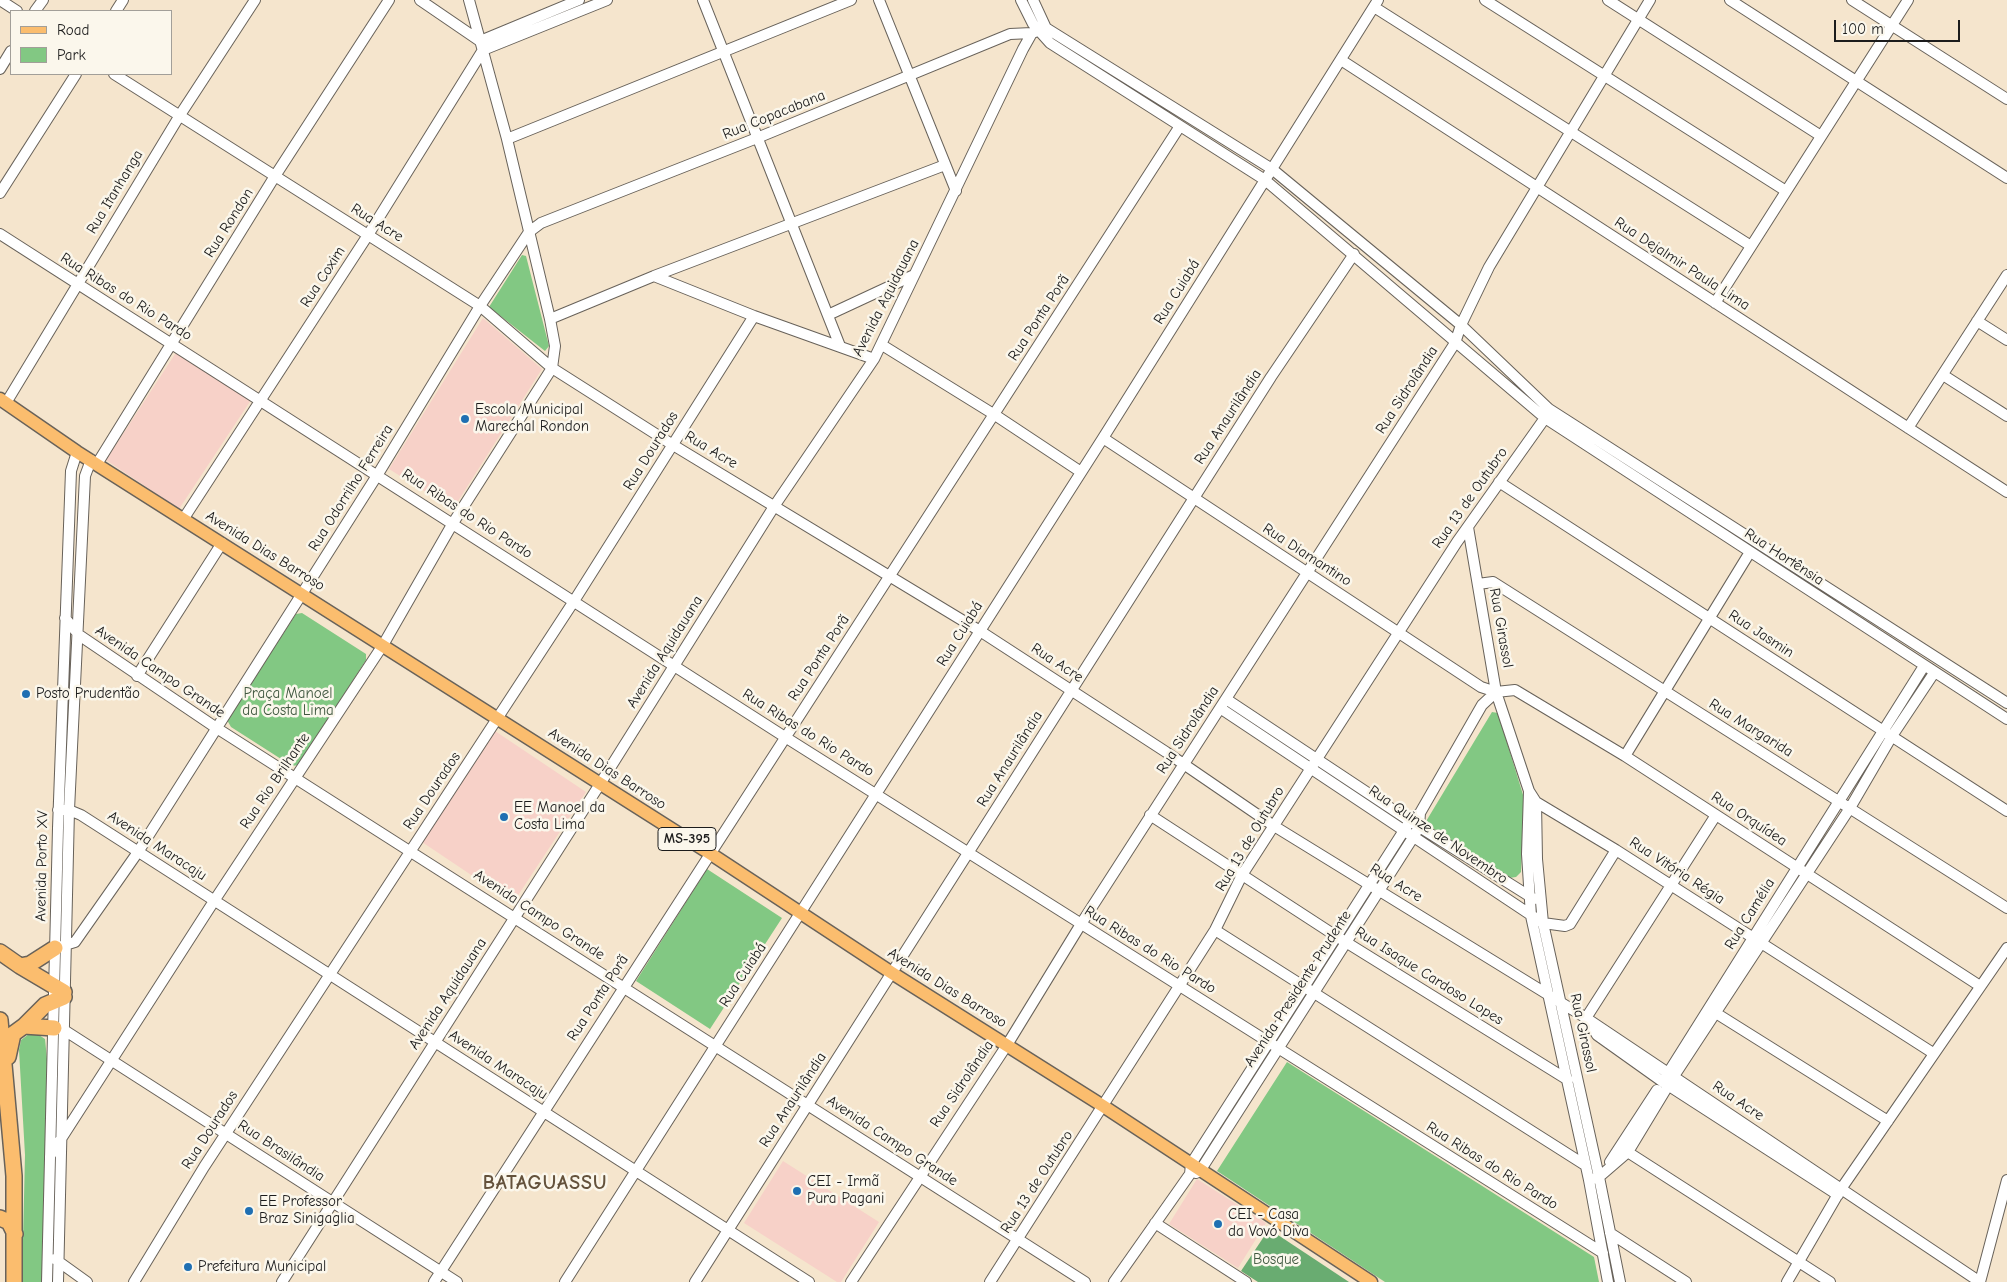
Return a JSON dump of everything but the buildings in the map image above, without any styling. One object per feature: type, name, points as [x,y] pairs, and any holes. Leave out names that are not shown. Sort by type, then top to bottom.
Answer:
[{"type":"highway","points":[[20,966],[30,964],[60,948]]},
{"type":"highway","points":[[0,952],[59,994],[14,1034],[5,1068]]},
{"type":"highway","points":[[0,1020],[12,1143],[15,1234],[14,1282]]},
{"type":"highway","points":[[24,1026],[59,1029]]},
{"type":"highway","points":[[0,1157],[9,1149],[12,1143]]},
{"type":"highway","points":[[0,1218],[9,1222],[15,1234]]},
{"type":"main road","name":"Avenida Dias Barroso","points":[[3,401],[77,452],[384,645],[711,854],[892,973],[1007,1044],[1103,1106],[1194,1170],[1282,1222],[1371,1282]]},
{"type":"street","points":[[0,0],[15,10]]},
{"type":"street","name":"Rua Itanhanga","points":[[3,401],[180,116],[255,0]]},
{"type":"street","name":"Rua Rondon","points":[[94,462],[172,344],[275,176],[389,0]]},
{"type":"street","points":[[420,0],[481,45]]},
{"type":"street","points":[[469,0],[507,139],[550,319],[555,346],[552,368]]},
{"type":"street","points":[[481,45],[579,0]]},
{"type":"street","points":[[481,45],[607,0]]},
{"type":"street","points":[[703,0],[840,346]]},
{"type":"street","points":[[507,139],[851,0]]},
{"type":"street","points":[[879,0],[956,191]]},
{"type":"street","points":[[1021,0],[1039,31],[1114,70],[1272,169],[1460,325],[1549,409],[2007,703]]},
{"type":"street","points":[[1033,0],[1039,31]]},
{"type":"street","points":[[1485,0],[1786,191]]},
{"type":"street","points":[[1608,0],[1821,136]]},
{"type":"street","name":"Rua Sidrolândia","points":[[851,1282],[1007,1044],[1150,815],[1455,343],[1460,325],[1489,268],[1650,0]]},
{"type":"street","points":[[1730,0],[2007,178]]},
{"type":"street","points":[[1852,0],[2007,99]]},
{"type":"street","points":[[1715,303],[1908,0]]},
{"type":"street","points":[[1376,3],[1570,131],[1751,246]]},
{"type":"street","name":"Rua Cuiabá","points":[[565,1282],[1103,438],[1376,3]]},
{"type":"street","name":"Rua Copacabana","points":[[529,232],[541,222],[757,138],[1010,34],[1039,31]]},
{"type":"street","name":"Rua Hortênsia","points":[[1039,31],[1050,43],[1265,180],[1545,418],[2007,719]]},
{"type":"street","name":"Avenida Aquidauana","points":[[282,1282],[600,784],[775,505],[874,359],[956,191],[1039,31]]},
{"type":"street","name":"Rua Coxim","points":[[184,518],[368,235],[481,45]]},
{"type":"street","points":[[0,69],[10,53]]},
{"type":"street","name":"Rua Dejalmir Paula Lima","points":[[1341,60],[2007,492]]},
{"type":"street","points":[[1108,80],[1114,70]]},
{"type":"street","points":[[0,193],[75,75]]},
{"type":"street","name":"Rua Acre","points":[[116,75],[480,306],[552,368],[673,445],[775,505],[980,631],[1184,764],[1274,826],[1562,1005],[1586,1018],[1668,1079],[1980,1282]]},
{"type":"street","name":"Rua Ponta Porã","points":[[434,1282],[623,986],[711,854],[1180,126]]},
{"type":"street","points":[[550,319],[654,276],[944,165]]},
{"type":"street","name":"Rua Odorrilho Ferreira","points":[[60,948],[75,942],[138,852],[215,727],[378,474],[480,306],[529,232]]},
{"type":"street","name":"Rua Ribas do Rio Pardo","points":[[0,234],[378,474],[785,737],[1603,1253]]},
{"type":"street","name":"Rua Anaurilândia","points":[[695,1282],[1194,498],[1354,254]]},
{"type":"street","points":[[828,314],[914,275]]},
{"type":"street","points":[[1908,428],[2007,275]]},
{"type":"street","points":[[654,276],[754,316],[874,359]]},
{"type":"street","name":"Rua Dourados","points":[[134,1282],[225,1134],[574,601],[754,316]]},
{"type":"street","points":[[1977,321],[2007,340]]},
{"type":"street","points":[[882,345],[995,415],[1081,472]]},
{"type":"street","name":"Rua Rio Brilhante","points":[[50,1156],[110,1060],[384,645],[453,523],[552,368]]},
{"type":"street","points":[[1943,375],[2007,416]]},
{"type":"street","name":"Rua 13 de Outubro","points":[[990,1282],[1215,930],[1242,875],[1398,632],[1468,527],[1545,418]]},
{"type":"street","name":"Rua Diamantino","points":[[1103,438],[1481,687],[1496,692]]},
{"type":"street","name":"Avenida Porto XV","points":[[58,1282],[61,1138],[59,994],[64,810],[61,712],[71,471],[77,452]]},
{"type":"street","name":"Avenida Porto XV","points":[[64,810],[74,713],[84,476],[94,462]]},
{"type":"street","name":"Rua Jasmin","points":[[1499,482],[2007,811]]},
{"type":"street","name":"Rua Girassol","points":[[1468,527],[1496,692],[1532,802],[1542,923],[1562,1005],[1594,1179],[1608,1282]]},
{"type":"street","points":[[68,539],[82,539]]},
{"type":"street","points":[[137,676],[222,543]]},
{"type":"street","points":[[1625,756],[1750,552]]},
{"type":"street","name":"Rua Margarida","points":[[1478,584],[1493,582],[2007,908]]},
{"type":"street","name":"Avenida Campo Grande","points":[[65,618],[78,635],[215,727],[1085,1282]]},
{"type":"street","points":[[1801,871],[1850,808],[1924,666]]},
{"type":"street","points":[[1594,1179],[1624,1150],[1801,871],[1839,801],[1934,673]]},
{"type":"street","name":"Rua Orquídea","points":[[1496,692],[1515,690],[1625,756],[1980,986]]},
{"type":"street","name":"Avenida Presidente Prudente","points":[[1273,1045],[1313,993],[1379,890],[1420,813],[1482,705],[1496,692]]},
{"type":"street","name":"Rua Quinze de Novembro","points":[[1223,703],[1412,828],[1542,905]]},
{"type":"street","points":[[61,712],[74,713]]},
{"type":"street","name":"Rua Girassol","points":[[1532,802],[1527,854],[1531,916],[1585,1165],[1594,1179],[1610,1233],[1620,1282]]},
{"type":"street","name":"Rua Vitória Régia","points":[[1532,802],[1616,850],[1933,1053]]},
{"type":"street","name":"Avenida Maracaju","points":[[64,810],[81,815],[809,1282]]},
{"type":"street","name":"Rua Isaque Cardoso Lopes","points":[[1150,815],[1336,936],[1568,1080]]},
{"type":"street","points":[[1586,1018],[1716,815]]},
{"type":"street","name":"Rua Quinze de Novembro","points":[[1412,828],[1531,916],[1542,923],[1565,926],[1570,924],[1616,850]]},
{"type":"street","name":"Avenida Presidente Prudente","points":[[1114,1282],[1194,1170],[1273,1045],[1304,987],[1336,936],[1370,884],[1412,828]]},
{"type":"street","points":[[1215,930],[1585,1165]]},
{"type":"street","points":[[1787,1282],[1840,1192],[1933,1053],[2007,948]]},
{"type":"street","points":[[1712,1011],[1888,1121]]},
{"type":"street","name":"Avenida Porto XV","points":[[47,1282],[50,1156],[59,1029]]},
{"type":"street","name":"Rua Brasilândia","points":[[59,1029],[457,1282]]},
{"type":"street","points":[[1624,1150],[1830,1282]]},
{"type":"street","points":[[1980,1282],[2007,1180]]},
{"type":"street","points":[[1155,1223],[1246,1282]]},
{"type":"street","points":[[1610,1233],[1686,1282]]},
{"type":"street","points":[[48,1254],[87,1282]]},
{"type":"shaded area","name":"Escola Municipal Marechal Rondon","points":[[483,318],[542,369],[453,509],[389,469]]},
{"type":"shaded area","points":[[177,351],[251,400],[179,509],[106,460]]},
{"type":"shaded area","name":"EE Manoel da Costa Lima","points":[[495,731],[586,792],[513,903],[422,842]]},
{"type":"shaded area","name":"CEI - Irmã Pura Pagani","points":[[783,1161],[879,1222],[841,1282],[837,1282],[744,1223]]},
{"type":"shaded area","name":"CEI - Casa da Vovó Diva","points":[[1197,1179],[1266,1223],[1238,1268],[1169,1224]]},
{"type":"green space","points":[[522,255],[526,256],[549,346],[545,351],[489,307]]},
{"type":"green space","name":"Praça Manoel da Costa Lima","points":[[302,613],[366,654],[366,660],[299,765],[292,766],[231,727],[227,720],[296,614]]},
{"type":"green space","points":[[1492,712],[1498,713],[1524,798],[1521,872],[1516,877],[1509,878],[1425,823]]},
{"type":"green space","points":[[707,869],[782,918],[710,1029],[636,981]]},
{"type":"green space","points":[[36,1033],[45,1039],[47,1059],[43,1282],[22,1282],[25,1155],[19,1050],[21,1040],[29,1034]]},
{"type":"green space","points":[[1287,1062],[1594,1257],[1599,1282],[1385,1282],[1217,1171]]},
{"type":"green space","name":"Bosque","points":[[1269,1229],[1349,1282],[1258,1282],[1241,1271]]},
{"type":"place","name":"Escola Municipal Marechal Rondon","points":[[465,419]]},
{"type":"place","name":"Posto Prudentão","points":[[26,694]]},
{"type":"place","name":"EE Manoel da Costa Lima","points":[[504,817]]},
{"type":"place","name":"CEI - Irmã Pura Pagani","points":[[797,1191]]},
{"type":"place","name":"EE Professor Braz Sinigaglia","points":[[249,1211]]},
{"type":"place","name":"CEI - Casa da Vovó Diva","points":[[1218,1224]]},
{"type":"place","name":"Prefeitura Municipal","points":[[188,1267]]},
{"type":"district","name":"BATAGUASSU","points":[[545,1183]]}]
